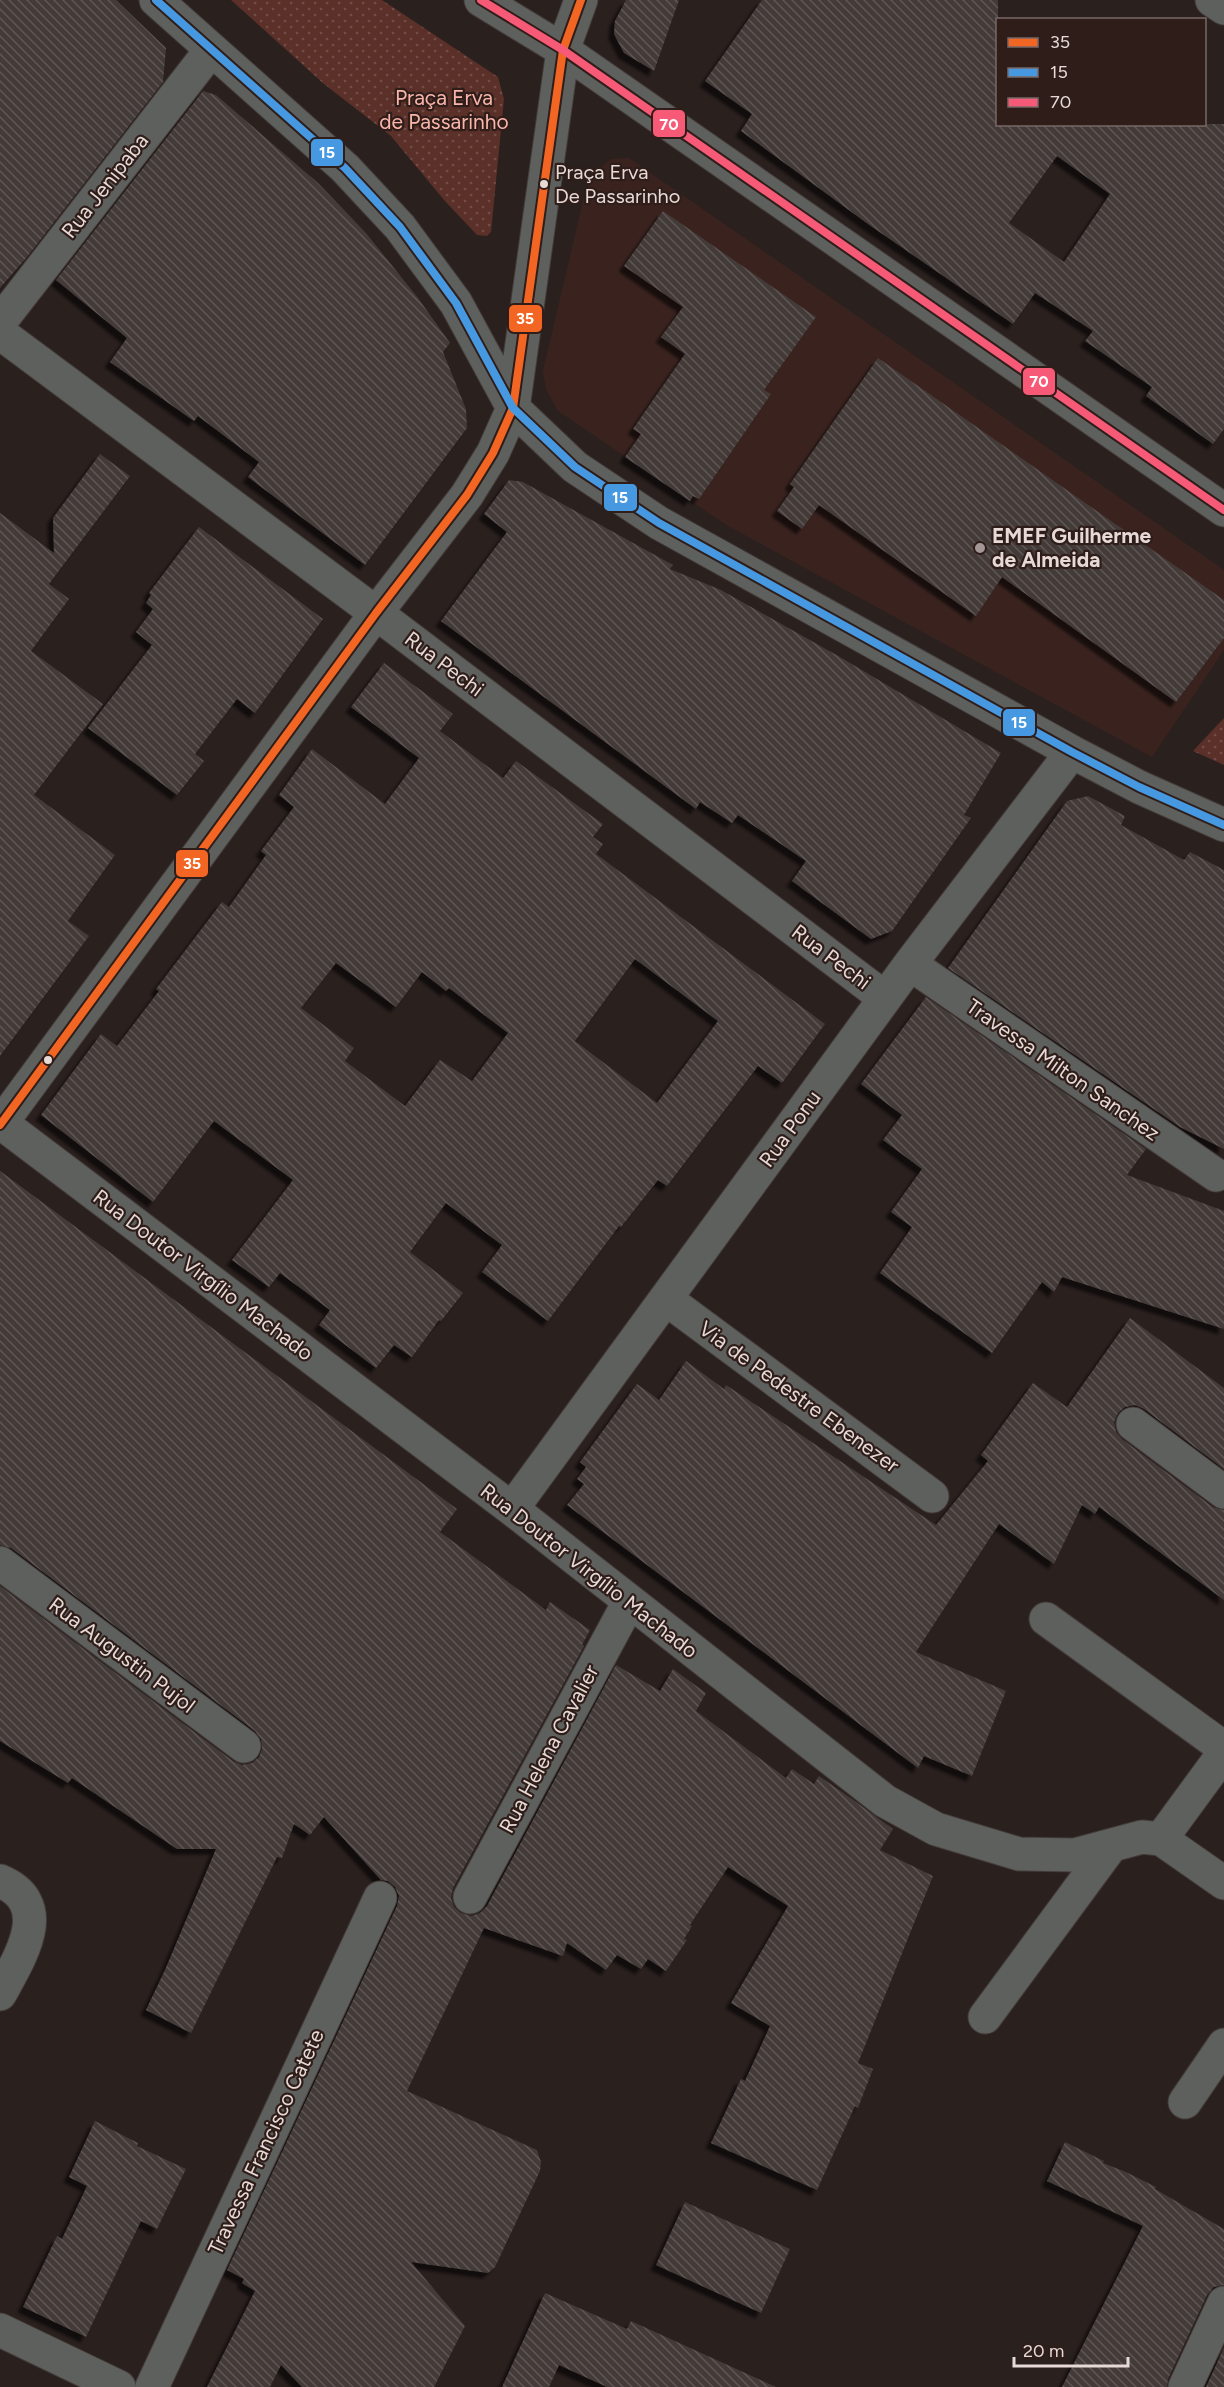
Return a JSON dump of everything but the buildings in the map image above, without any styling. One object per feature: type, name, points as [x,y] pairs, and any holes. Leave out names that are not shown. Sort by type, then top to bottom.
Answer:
[{"type":"street","points":[[156,0],[345,168],[400,227],[456,303],[513,408],[575,467],[659,524],[1072,752],[1139,787],[1224,825]]},
{"type":"street","points":[[481,0],[563,50],[1224,510]]},
{"type":"street","points":[[0,1123],[376,613],[467,495],[493,453],[513,408],[563,50],[581,0]]},
{"type":"street","points":[[1212,0],[1224,9]]},
{"type":"street","name":"Rua Jenipaba","points":[[0,322],[211,50]]},
{"type":"street","name":"Rua Pechi","points":[[0,333],[376,613],[885,998]]},
{"type":"street","name":"Rua Ponu","points":[[512,1509],[910,964],[1072,752]]},
{"type":"street","name":"Travessa Milton Sanchez","points":[[910,964],[1216,1175]]},
{"type":"street","name":"Rua Doutor Virgílio Machado","points":[[0,1123],[512,1509],[885,1802],[936,1829],[1019,1854],[1075,1855],[1142,1838],[1161,1839]]},
{"type":"street","name":"Via de Pedestre Ebenezer","points":[[666,1299],[932,1496]]},
{"type":"street","points":[[1133,1424],[1224,1492]]},
{"type":"street","name":"Rua Augustin Pujol","points":[[0,1563],[244,1746]]},
{"type":"street","name":"Rua Helena Cavalier","points":[[470,1897],[629,1602]]},
{"type":"street","points":[[1046,1619],[1224,1748]]},
{"type":"street","points":[[1224,1753],[1161,1839],[1224,1883]]},
{"type":"street","points":[[985,2017],[1111,1846]]},
{"type":"street","points":[[0,1881],[23,1894],[29,1908],[28,1931],[23,1951],[0,1994]]},
{"type":"street","name":"Travessa Francisco Catete","points":[[152,2387],[380,1898]]},
{"type":"street","points":[[1185,2102],[1224,2045]]},
{"type":"street","points":[[1185,2387],[1224,2304]]},
{"type":"street","points":[[0,2331],[119,2387]]},
{"type":"shaded area","name":"EMEF Guilherme de Almeida","points":[[629,158],[1224,570],[1224,650],[1152,757],[728,526],[558,411],[546,389],[543,371],[585,193],[594,173],[611,159]]},
{"type":"green space","name":"Praça Erva de Passarinho","points":[[231,0],[382,0],[498,77],[504,99],[491,232],[487,236],[477,235],[444,200],[391,136],[324,84]]},
{"type":"green space","points":[[1224,718],[1224,765],[1193,751]]},
{"type":"transit line","name":"15","points":[[156,0],[345,168],[400,227],[456,303],[513,408],[575,467],[659,523],[1072,752],[1139,787],[1224,825]]},
{"type":"transit line","name":"70","points":[[481,0],[563,50],[1224,510]]},
{"type":"transit line","name":"35","points":[[0,1125],[376,613],[467,495],[493,453],[513,408],[563,50],[581,0]]},
{"type":"place","name":"Praça Erva De Passarinho","points":[[544,184]]},
{"type":"place","name":"EMEF Guilherme de Almeida","points":[[980,548]]}]
